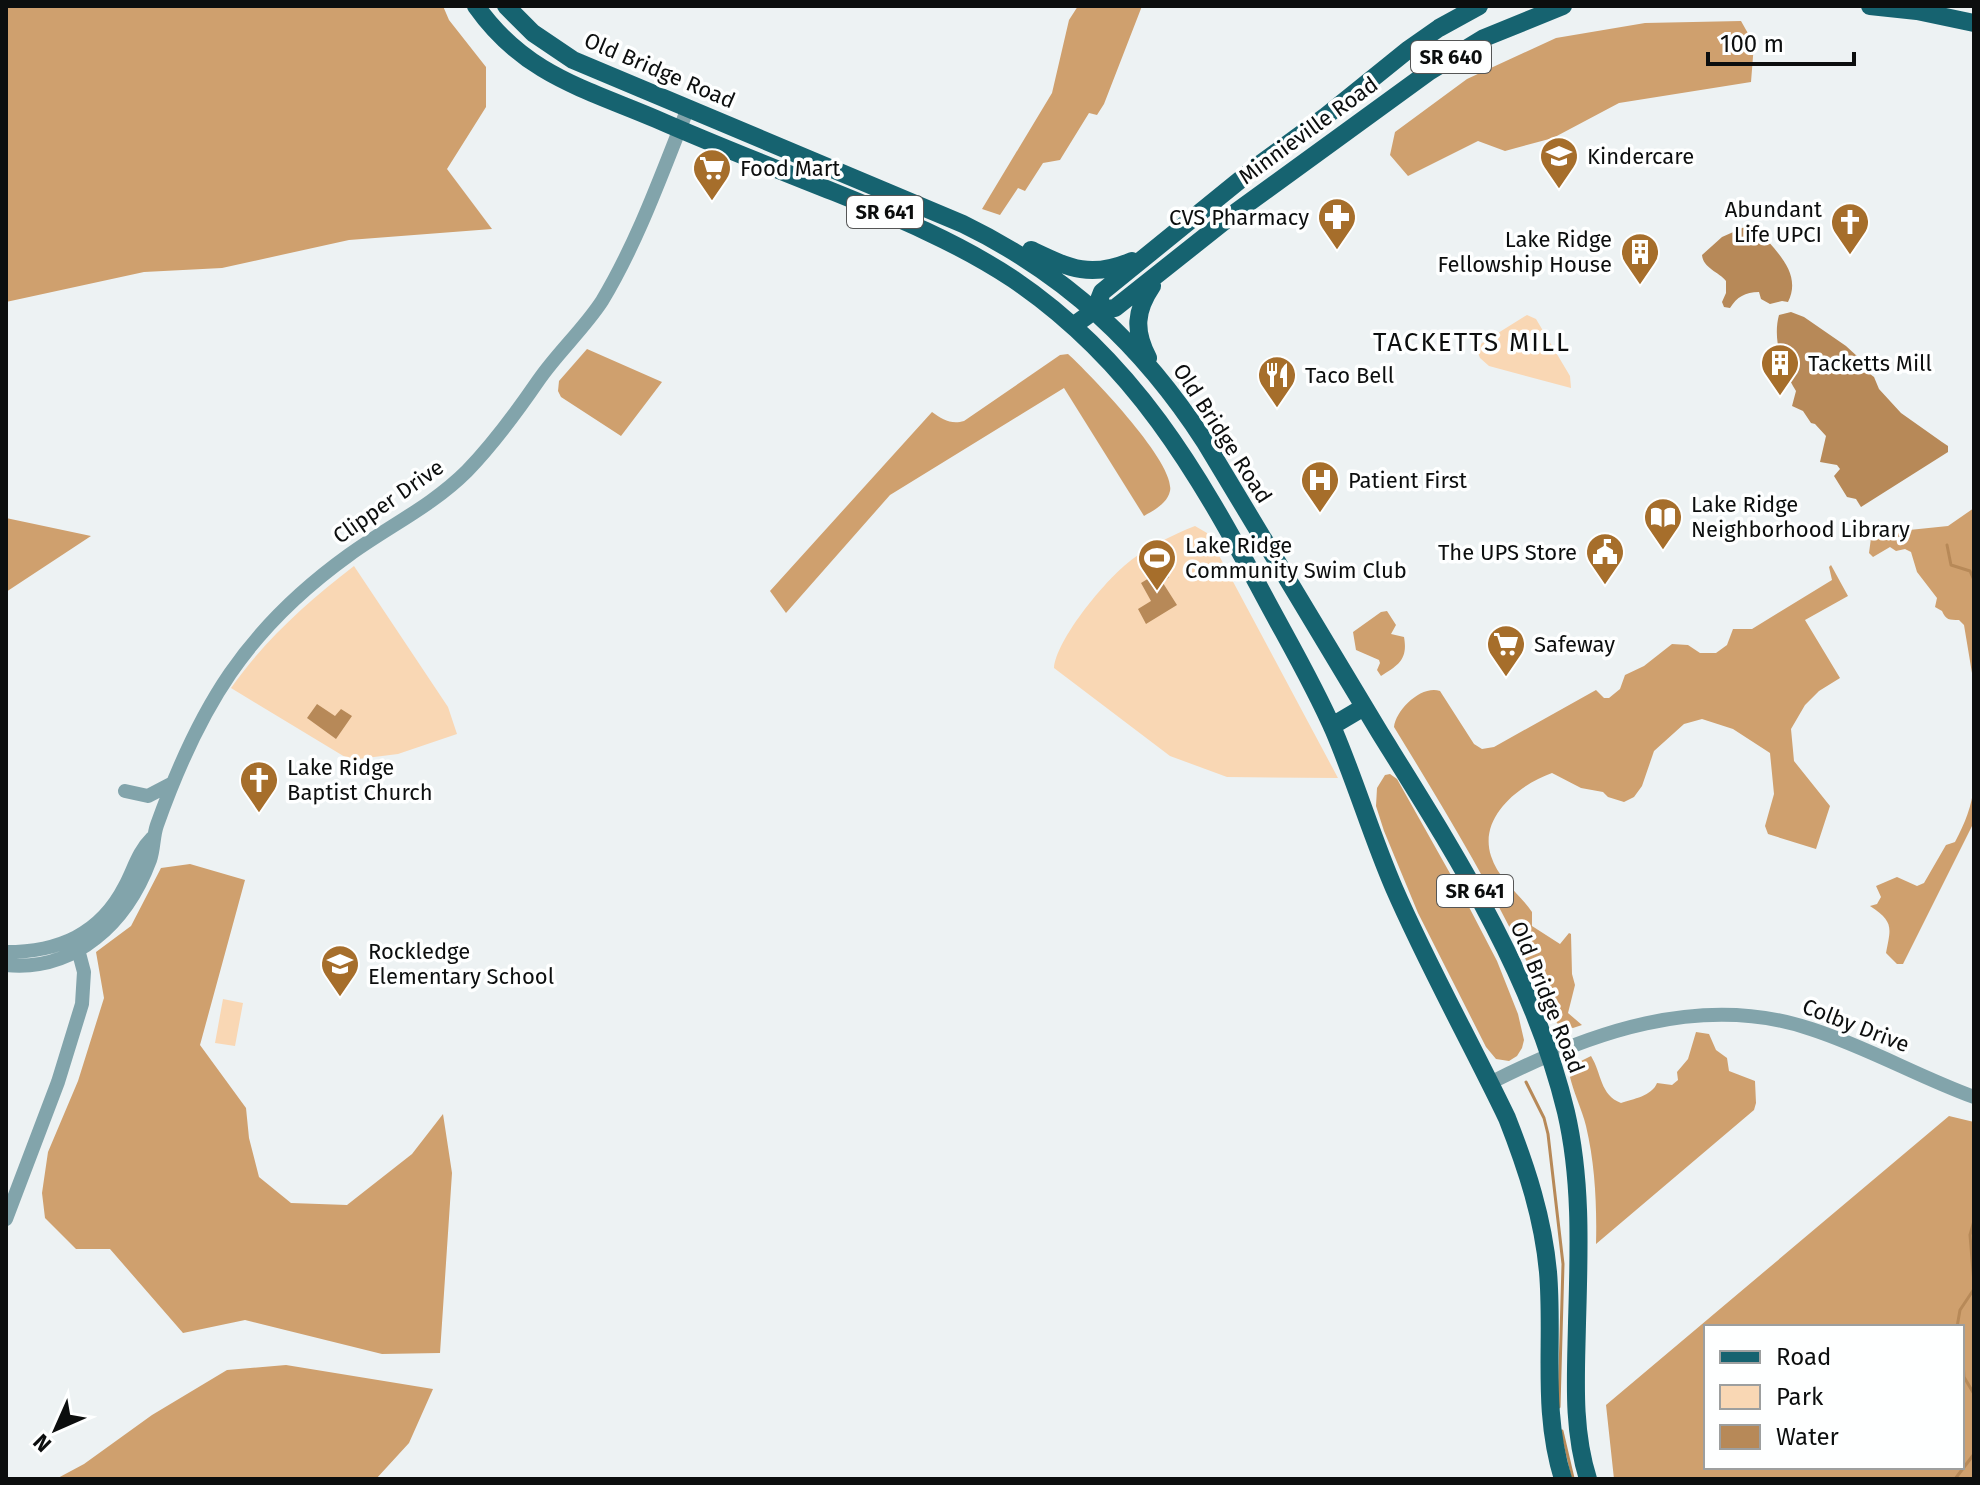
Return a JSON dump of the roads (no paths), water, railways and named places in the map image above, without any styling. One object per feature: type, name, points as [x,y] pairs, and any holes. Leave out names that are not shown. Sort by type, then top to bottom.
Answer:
[{"type":"main road","name":"Old Bridge Road","points":[[476,6],[502,38],[550,74],[930,232],[1014,280],[1073,326],[1137,392],[1179,448],[1238,549],[1332,726],[1398,897],[1490,1083],[1521,1154],[1541,1223],[1548,1275],[1548,1400],[1555,1450],[1563,1479]]},
{"type":"main road","name":"Old Bridge Road","points":[[506,6],[533,33],[573,60],[984,234],[1036,265],[1095,310],[1155,373],[1205,442],[1468,879],[1517,974],[1550,1054],[1567,1115],[1578,1187],[1575,1383],[1579,1442],[1588,1479]]},
{"type":"main road","name":"Minnieville Road","points":[[1095,310],[1102,292],[1256,167],[1409,49],[1479,6]]},
{"type":"main road","name":"Minnieville Road","points":[[1073,326],[1095,310],[1115,308],[1236,212],[1430,71],[1484,38],[1563,6]]},
{"type":"main road","points":[[1870,6],[1917,11],[1974,23]]},
{"type":"main road","points":[[984,234],[1084,271],[1108,270],[1149,254]]},
{"type":"main road","points":[[1155,373],[1140,342],[1137,318],[1144,299],[1161,273]]},
{"type":"main road","points":[[1332,726],[1364,707]]},
{"type":"street","name":"Clipper Drive","points":[[6,965],[49,962],[77,944],[108,930],[129,904],[151,857],[152,838],[171,784],[198,724],[239,659],[281,611],[317,578],[446,491],[505,429],[538,381],[602,300],[641,222],[688,108]]},
{"type":"street","points":[[125,791],[148,796],[171,784]]},
{"type":"street","name":"Clipper Drive","points":[[6,952],[77,944]]},
{"type":"street","points":[[6,1219],[58,1082],[82,1004],[84,972],[77,944]]},
{"type":"street","name":"Colby Drive","points":[[1490,1083],[1550,1054],[1628,1027],[1699,1015],[1751,1016],[1792,1023],[1835,1037],[1974,1097]]},
{"type":"water","points":[[1749,225],[1756,227],[1789,271],[1792,291],[1788,302],[1770,304],[1761,299],[1759,292],[1754,292],[1742,296],[1730,308],[1724,307],[1726,281],[1708,267],[1702,255],[1722,237]]},
{"type":"water","points":[[1791,312],[1804,317],[1846,346],[1901,413],[1948,446],[1948,452],[1861,507],[1856,499],[1847,497],[1834,476],[1840,469],[1837,465],[1820,462],[1826,436],[1803,411],[1792,406],[1796,391],[1783,364],[1777,334],[1779,315]]},
{"type":"water","name":"Lake Ridge Community Swim Club","points":[[1164,569],[1169,577],[1163,583],[1177,605],[1146,624],[1138,609],[1151,601],[1141,583]]},
{"type":"water","points":[[317,704],[335,716],[341,709],[352,716],[336,739],[307,718]]},
{"type":"waterway","points":[[1947,545],[1951,565],[1970,571],[1974,580]]},
{"type":"waterway","points":[[1974,586],[1974,597]]},
{"type":"waterway","points":[[1526,1082],[1544,1118],[1548,1134],[1563,1264],[1559,1407]]},
{"type":"waterway","points":[[1974,1221],[1970,1235],[1974,1283]]},
{"type":"waterway","points":[[1957,1325],[1960,1310],[1974,1289]]},
{"type":"waterway","points":[[1964,1377],[1974,1394]]},
{"type":"waterway","points":[[1974,1420],[1974,1430]]},
{"type":"waterway","points":[[1562,1431],[1573,1478]]},
{"type":"waterway","points":[[1964,1467],[1974,1454]]},
{"type":"waterway","points":[[1955,1479],[1963,1469]]},
{"type":"place","name":"Kindercare","points":[[1559,190]]},
{"type":"place","name":"Food Mart","points":[[712,202]]},
{"type":"place","name":"CVS Pharmacy","points":[[1337,251]]},
{"type":"place","name":"Abundant Life UPCI","points":[[1850,256]]},
{"type":"place","name":"Lake Ridge Fellowship House","points":[[1640,286]]},
{"type":"place","name":"Tacketts Mill","points":[[1780,397]]},
{"type":"place","name":"Taco Bell","points":[[1277,409]]},
{"type":"place","name":"Patient First","points":[[1320,514]]},
{"type":"place","name":"Lake Ridge Neighborhood Library","points":[[1663,551]]},
{"type":"place","name":"The UPS Store","points":[[1605,586]]},
{"type":"place","name":"Lake Ridge Community Swim Club","points":[[1157,592]]},
{"type":"place","name":"Safeway","points":[[1506,678]]},
{"type":"place","name":"Lake Ridge Baptist Church","points":[[259,814]]},
{"type":"place","name":"Rockledge Elementary School","points":[[340,998]]},
{"type":"district","name":"TACKETTS MILL","points":[[1472,342]]}]
